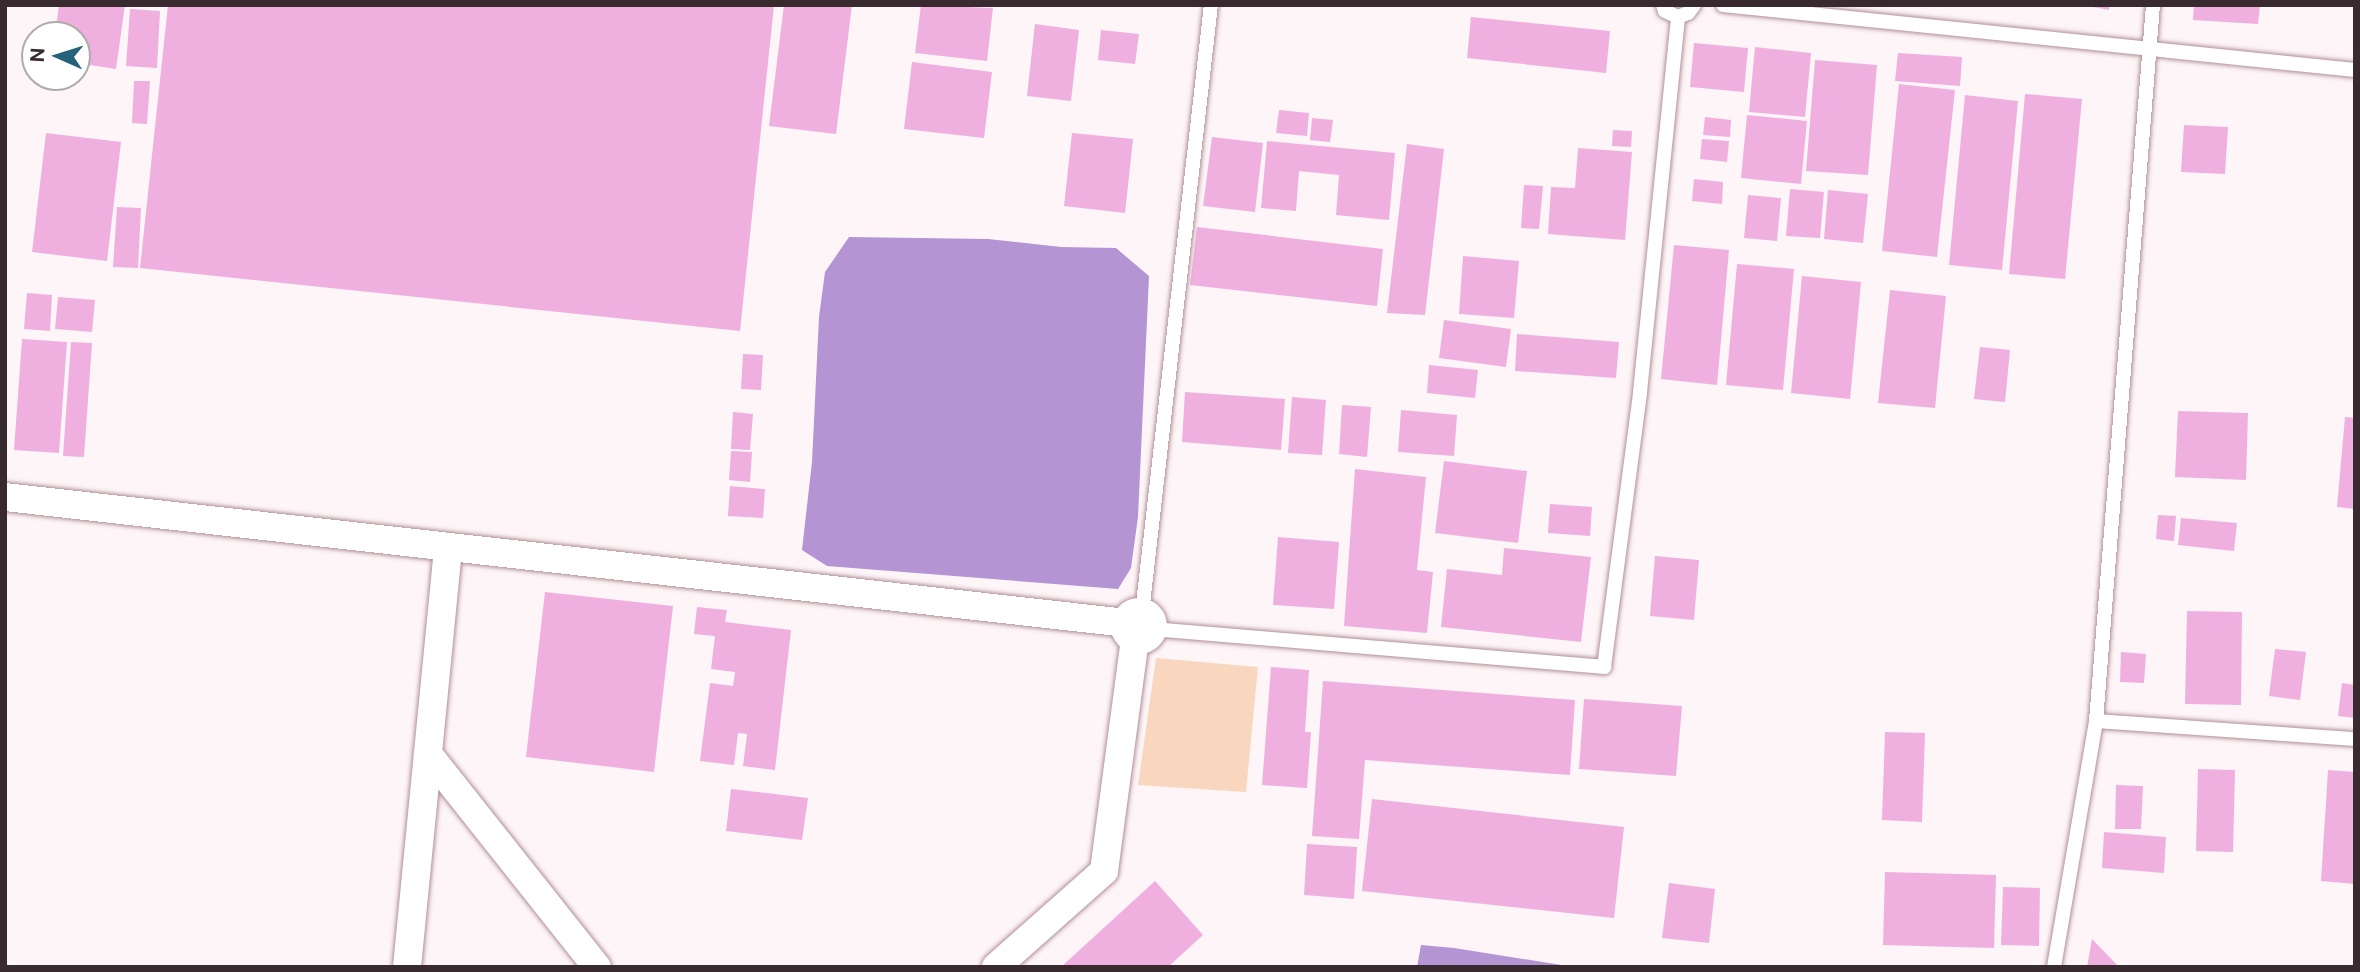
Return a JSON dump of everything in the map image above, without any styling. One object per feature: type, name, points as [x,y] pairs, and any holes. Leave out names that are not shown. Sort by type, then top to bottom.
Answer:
[{"type":"street","points":[[5,497],[1139,626],[1104,871],[996,967]]},
{"type":"street","points":[[407,967],[448,547]]},
{"type":"street","points":[[428,754],[597,967]]},
{"type":"lane","points":[[1211,5],[1139,626],[1604,667],[1640,392],[1678,17]]},
{"type":"lane","points":[[1663,5],[1665,11],[1678,17],[1688,13],[1694,5]]},
{"type":"lane","points":[[1723,5],[2355,70]]},
{"type":"lane","points":[[2054,967],[2096,721],[2153,5]]},
{"type":"lane","points":[[2096,721],[2355,739]]},
{"type":"shaded area","points":[[849,237],[988,239],[1061,247],[1116,248],[1149,276],[1138,517],[1131,568],[1118,589],[827,566],[802,550],[812,462],[819,317],[825,272]]},
{"type":"shaded area","points":[[1156,658],[1258,667],[1246,792],[1138,785]]},
{"type":"shaded area","points":[[1421,945],[1454,948],[1574,967],[1417,967]]},
{"type":"building","points":[[59,5],[125,5],[116,69],[91,65],[91,21],[57,21]]},
{"type":"building","points":[[168,5],[774,5],[740,331],[140,268]]},
{"type":"building","points":[[784,5],[852,5],[836,134],[769,126]]},
{"type":"building","points":[[921,5],[993,8],[987,61],[915,53]]},
{"type":"building","points":[[2083,5],[2109,5],[2109,10]]},
{"type":"building","points":[[2194,5],[2260,5],[2258,24],[2193,20]]},
{"type":"building","points":[[130,9],[160,11],[157,68],[126,66]]},
{"type":"building","points":[[1471,17],[1610,31],[1606,73],[1467,58]]},
{"type":"building","points":[[1035,24],[1079,30],[1071,101],[1027,96]]},
{"type":"building","points":[[1101,30],[1139,34],[1135,64],[1098,60]]},
{"type":"building","points":[[1694,43],[1748,48],[1744,92],[1690,87]]},
{"type":"building","points":[[1755,47],[1811,53],[1805,117],[1749,112]]},
{"type":"building","points":[[1898,53],[1962,57],[1960,86],[1895,81]]},
{"type":"building","points":[[1815,60],[1877,65],[1868,175],[1806,171]]},
{"type":"building","points":[[912,62],[992,72],[984,138],[904,129]]},
{"type":"building","points":[[134,81],[150,81],[147,124],[132,123]]},
{"type":"building","points":[[1899,84],[1955,90],[1937,257],[1882,251]]},
{"type":"building","points":[[2025,94],[2082,99],[2065,279],[2009,274]]},
{"type":"building","points":[[1965,95],[2018,101],[2002,270],[1949,265]]},
{"type":"building","points":[[1279,110],[1309,113],[1307,136],[1276,133]]},
{"type":"building","points":[[1747,115],[1807,121],[1801,184],[1741,178]]},
{"type":"building","points":[[1705,117],[1731,120],[1730,137],[1703,135]]},
{"type":"building","points":[[1312,118],[1333,120],[1330,142],[1310,140]]},
{"type":"building","points":[[2184,125],[2228,127],[2225,174],[2181,172]]},
{"type":"building","points":[[1613,130],[1632,131],[1631,147],[1612,146]]},
{"type":"building","points":[[46,133],[121,142],[107,261],[32,252]]},
{"type":"building","points":[[1072,133],[1133,139],[1125,213],[1064,206]]},
{"type":"building","points":[[1212,137],[1263,143],[1255,212],[1203,206]]},
{"type":"building","points":[[1702,139],[1729,141],[1727,162],[1700,159]]},
{"type":"building","points":[[1267,141],[1395,153],[1389,220],[1336,215],[1339,175],[1299,171],[1296,211],[1261,208]]},
{"type":"building","points":[[1407,144],[1444,149],[1425,315],[1387,313]]},
{"type":"building","points":[[1578,148],[1632,152],[1625,240],[1548,234],[1551,187],[1575,188]]},
{"type":"building","points":[[1694,179],[1723,182],[1722,204],[1692,201]]},
{"type":"building","points":[[1524,185],[1543,186],[1539,229],[1521,228]]},
{"type":"building","points":[[1790,189],[1824,192],[1820,238],[1786,236]]},
{"type":"building","points":[[1828,190],[1868,194],[1863,243],[1824,239]]},
{"type":"building","points":[[1748,195],[1781,198],[1777,241],[1744,238]]},
{"type":"building","points":[[117,207],[141,208],[138,268],[113,267]]},
{"type":"building","points":[[1197,227],[1383,249],[1377,306],[1190,285]]},
{"type":"building","points":[[1674,245],[1729,250],[1717,385],[1661,379]]},
{"type":"building","points":[[1463,256],[1519,261],[1514,318],[1459,314]]},
{"type":"building","points":[[1737,264],[1794,269],[1783,390],[1726,385]]},
{"type":"building","points":[[1802,276],[1861,282],[1850,399],[1791,393]]},
{"type":"building","points":[[1890,290],[1946,296],[1935,408],[1878,403]]},
{"type":"building","points":[[27,293],[52,295],[50,331],[24,329]]},
{"type":"building","points":[[58,297],[95,300],[92,332],[55,329]]},
{"type":"building","points":[[1444,320],[1511,329],[1506,367],[1439,358]]},
{"type":"building","points":[[1517,334],[1619,342],[1616,378],[1515,371]]},
{"type":"building","points":[[22,339],[67,342],[59,453],[14,450]]},
{"type":"building","points":[[71,342],[92,343],[84,457],[63,456]]},
{"type":"building","points":[[1980,347],[2010,350],[2005,402],[1974,399]]},
{"type":"building","points":[[743,354],[763,355],[761,390],[741,389]]},
{"type":"building","points":[[1429,365],[1478,370],[1475,398],[1427,393]]},
{"type":"building","points":[[1185,392],[1285,399],[1281,450],[1182,442]]},
{"type":"building","points":[[1292,397],[1326,400],[1322,455],[1288,453]]},
{"type":"building","points":[[1342,405],[1371,407],[1367,457],[1339,454]]},
{"type":"building","points":[[1401,410],[1457,415],[1454,456],[1398,452]]},
{"type":"building","points":[[2178,411],[2248,413],[2246,480],[2175,477]]},
{"type":"building","points":[[733,412],[753,414],[750,450],[731,449]]},
{"type":"building","points":[[2345,417],[2355,418],[2355,509],[2337,507]]},
{"type":"building","points":[[731,451],[752,452],[750,482],[729,480]]},
{"type":"building","points":[[1444,461],[1527,471],[1518,543],[1435,533]]},
{"type":"building","points":[[1355,469],[1426,477],[1417,570],[1433,572],[1427,633],[1344,626]]},
{"type":"building","points":[[730,486],[765,489],[763,518],[728,516]]},
{"type":"building","points":[[1550,504],[1592,507],[1590,536],[1548,533]]},
{"type":"building","points":[[2158,515],[2176,516],[2174,541],[2156,539]]},
{"type":"building","points":[[2181,518],[2237,523],[2234,551],[2178,545]]},
{"type":"building","points":[[1278,537],[1339,542],[1334,609],[1273,605]]},
{"type":"building","points":[[1504,548],[1591,557],[1581,642],[1441,627],[1447,569],[1502,575]]},
{"type":"building","points":[[1655,556],[1699,560],[1694,620],[1650,616]]},
{"type":"building","points":[[545,592],[673,606],[654,772],[526,757]]},
{"type":"building","points":[[697,607],[727,610],[725,622],[791,630],[775,770],[743,766],[747,734],[738,733],[734,765],[700,761],[710,683],[733,686],[735,672],[711,669],[715,636],[694,634]]},
{"type":"building","points":[[2187,611],[2242,612],[2241,705],[2185,704]]},
{"type":"building","points":[[2275,649],[2306,652],[2300,700],[2269,696]]},
{"type":"building","points":[[2121,652],[2146,654],[2144,683],[2120,682]]},
{"type":"building","points":[[1271,667],[1309,670],[1305,732],[1311,732],[1307,788],[1262,785]]},
{"type":"building","points":[[1323,681],[1575,700],[1570,775],[1365,760],[1359,839],[1312,836]]},
{"type":"building","points":[[2342,683],[2355,685],[2355,718],[2338,716]]},
{"type":"building","points":[[1584,699],[1682,706],[1676,776],[1579,769]]},
{"type":"building","points":[[1885,732],[1925,733],[1922,822],[1882,820]]},
{"type":"building","points":[[2198,769],[2235,770],[2233,852],[2196,851]]},
{"type":"building","points":[[2328,770],[2355,772],[2355,884],[2321,881]]},
{"type":"building","points":[[2116,785],[2143,786],[2141,829],[2115,829]]},
{"type":"building","points":[[731,789],[808,798],[802,840],[726,831]]},
{"type":"building","points":[[1372,799],[1624,827],[1614,918],[1362,891]]},
{"type":"building","points":[[2104,832],[2166,837],[2164,873],[2102,868]]},
{"type":"building","points":[[1307,844],[1357,847],[1354,899],[1304,895]]},
{"type":"building","points":[[1885,872],[1996,875],[1994,948],[1883,945]]},
{"type":"building","points":[[1155,881],[1203,935],[1168,967],[1061,967]]},
{"type":"building","points":[[1669,883],[1715,889],[1709,943],[1662,938]]},
{"type":"building","points":[[2003,887],[2040,888],[2039,946],[2001,945]]},
{"type":"building","points":[[2092,939],[2119,967],[2087,967]]}]
